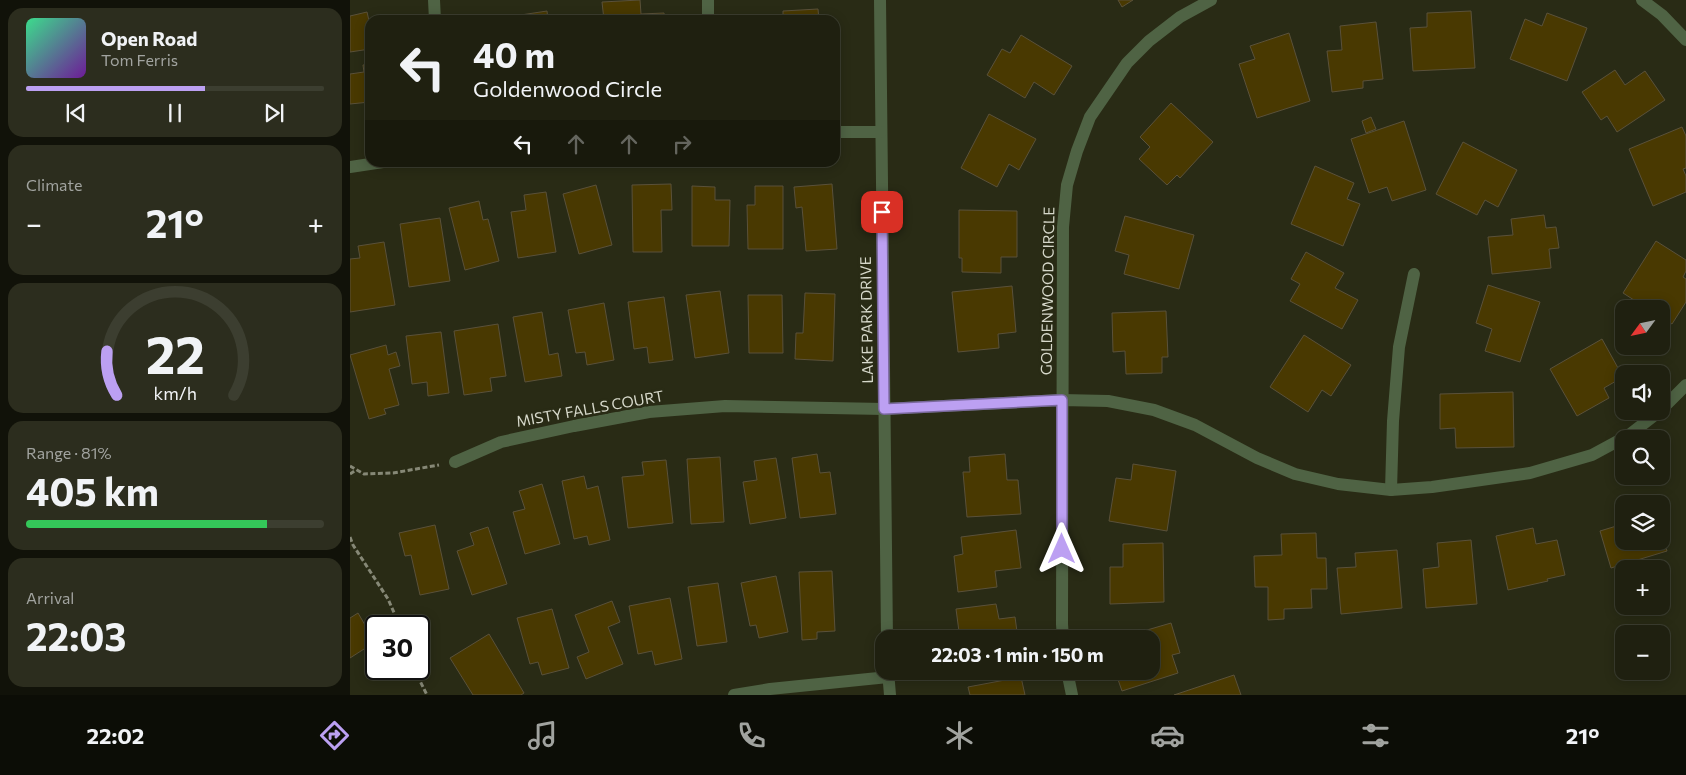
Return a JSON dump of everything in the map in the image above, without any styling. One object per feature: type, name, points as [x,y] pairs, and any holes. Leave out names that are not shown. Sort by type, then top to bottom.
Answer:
[{"type":"street","points":[[434,0],[435,15]]},
{"type":"street","points":[[708,0],[708,15]]},
{"type":"street","name":"LAKE PARK DRIVE","points":[[880,0],[887,630]]},
{"type":"street","name":"GOLDENWOOD CIRCLE","points":[[1062,630],[1063,227],[1068,184],[1076,151],[1090,117],[1127,63],[1149,41],[1180,17],[1211,0]]},
{"type":"street","points":[[1642,0],[1662,16],[1686,40]]},
{"type":"street","points":[[840,132],[881,132]]},
{"type":"street","points":[[350,167],[365,165]]},
{"type":"street","points":[[1391,490],[1393,421],[1399,347],[1414,274]]},
{"type":"street","points":[[1670,402],[1686,385]]},
{"type":"street","points":[[884,409],[1062,400],[1108,401],[1154,410],[1196,425],[1257,458],[1295,474],[1338,484],[1391,490],[1432,487],[1530,473],[1592,454],[1629,435],[1649,420]]},
{"type":"street","name":"MISTY FALLS COURT","points":[[455,462],[501,442],[650,412],[725,406],[884,409]]},
{"type":"street","points":[[734,695],[875,676]]},
{"type":"street","points":[[889,680],[890,695]]},
{"type":"street","points":[[1069,680],[1072,695]]},
{"type":"path","points":[[350,466],[364,474],[393,473],[455,462]]},
{"type":"path","points":[[350,474],[356,470]]},
{"type":"path","points":[[350,537],[351,545],[388,599],[395,615]]},
{"type":"path","points":[[420,680],[427,695]]},
{"type":"building","points":[[640,0],[641,14],[664,13],[664,15],[603,15],[602,2]]},
{"type":"building","points":[[1118,0],[1133,0],[1122,7]]},
{"type":"building","points":[[818,9],[819,15],[783,15],[783,11]]},
{"type":"building","points":[[547,11],[547,15],[521,15]]},
{"type":"building","points":[[1471,11],[1475,68],[1413,71],[1410,28],[1427,27],[1427,13]]},
{"type":"building","points":[[367,12],[368,15],[365,15],[365,50],[350,52],[350,16]]},
{"type":"building","points":[[1547,13],[1587,28],[1567,81],[1510,59],[1525,19],[1542,26]]},
{"type":"building","points":[[1376,22],[1383,79],[1363,81],[1363,88],[1332,92],[1327,51],[1342,50],[1340,26]]},
{"type":"building","points":[[1289,33],[1310,101],[1257,118],[1239,64],[1255,59],[1250,46]]},
{"type":"building","points":[[1021,35],[1072,66],[1054,95],[1034,82],[1025,98],[987,75],[1002,49],[1010,53]]},
{"type":"building","points":[[363,65],[365,65],[365,102],[350,104],[350,74],[364,72]]},
{"type":"building","points":[[1615,70],[1625,85],[1645,71],[1665,100],[1617,132],[1607,116],[1601,120],[1582,92]]},
{"type":"building","points":[[1171,103],[1213,142],[1180,178],[1177,175],[1167,185],[1139,159],[1150,147],[1140,137]]},
{"type":"building","points":[[989,114],[1036,139],[1019,170],[1009,164],[997,187],[961,168]]},
{"type":"building","points":[[1371,117],[1376,129],[1366,133],[1362,121]]},
{"type":"building","points":[[1404,121],[1426,190],[1392,201],[1387,187],[1369,193],[1351,139]]},
{"type":"building","points":[[1682,127],[1686,136],[1686,168],[1683,169],[1686,176],[1686,192],[1653,206],[1629,149]]},
{"type":"building","points":[[1463,142],[1517,170],[1498,207],[1485,200],[1477,215],[1436,194]]},
{"type":"building","points":[[1315,166],[1354,183],[1347,199],[1360,204],[1343,246],[1291,224]]},
{"type":"building","points":[[671,184],[672,210],[661,210],[662,252],[633,252],[632,185]]},
{"type":"building","points":[[832,184],[837,249],[806,251],[802,207],[796,208],[794,187]]},
{"type":"building","points":[[596,185],[612,245],[579,254],[563,194]]},
{"type":"building","points":[[692,186],[715,187],[715,200],[730,200],[729,246],[692,246]]},
{"type":"building","points":[[755,186],[783,186],[783,249],[748,249],[747,205],[755,205]]},
{"type":"building","points":[[546,192],[556,252],[518,258],[511,212],[526,210],[524,195]]},
{"type":"building","points":[[479,201],[483,220],[488,219],[499,261],[465,270],[449,208]]},
{"type":"building","points":[[959,210],[1017,211],[1017,257],[1001,257],[1001,273],[962,272],[962,258],[959,258]]},
{"type":"building","points":[[1544,215],[1546,228],[1556,227],[1559,248],[1549,249],[1551,268],[1492,274],[1488,237],[1513,235],[1511,219]]},
{"type":"building","points":[[1125,216],[1194,235],[1179,289],[1124,274],[1129,255],[1115,251]]},
{"type":"building","points":[[440,218],[450,281],[409,287],[400,224]]},
{"type":"building","points":[[1656,241],[1686,260],[1686,271],[1683,277],[1686,279],[1686,302],[1672,324],[1670,323],[1670,300],[1634,300],[1623,293]]},
{"type":"building","points":[[384,242],[395,305],[350,312],[350,259],[360,258],[358,246]]},
{"type":"building","points":[[1306,252],[1344,273],[1335,288],[1358,300],[1342,329],[1290,301],[1300,284],[1291,279]]},
{"type":"building","points":[[1488,285],[1540,302],[1520,362],[1485,351],[1492,329],[1476,323]]},
{"type":"building","points":[[1012,286],[1016,332],[998,334],[999,348],[958,352],[952,292]]},
{"type":"building","points":[[720,291],[729,353],[695,358],[686,295]]},
{"type":"building","points":[[805,293],[835,294],[833,361],[795,359],[796,333],[803,333]]},
{"type":"building","points":[[748,295],[782,295],[783,353],[749,353]]},
{"type":"building","points":[[664,297],[673,360],[649,363],[647,347],[634,349],[628,302]]},
{"type":"building","points":[[604,303],[614,360],[587,365],[585,352],[576,353],[568,310]]},
{"type":"building","points":[[1166,311],[1168,357],[1162,357],[1162,373],[1126,374],[1125,351],[1113,352],[1112,313]]},
{"type":"building","points":[[542,312],[549,355],[558,353],[562,376],[525,382],[513,317]]},
{"type":"building","points":[[498,324],[506,376],[490,378],[492,391],[464,395],[454,331]]},
{"type":"building","points":[[441,332],[449,393],[428,396],[427,382],[412,384],[406,336]]},
{"type":"building","points":[[1304,335],[1351,365],[1331,396],[1322,390],[1308,412],[1270,387]]},
{"type":"building","points":[[1602,339],[1616,365],[1615,382],[1604,388],[1609,398],[1577,416],[1550,369]]},
{"type":"building","points":[[386,345],[388,355],[396,352],[400,366],[389,369],[399,405],[384,409],[386,414],[369,419],[350,355]]},
{"type":"building","points":[[1513,392],[1514,447],[1456,448],[1455,428],[1440,429],[1440,394]]},
{"type":"building","points":[[817,454],[820,473],[830,472],[836,514],[800,518],[792,458]]},
{"type":"building","points":[[1005,454],[1007,480],[1018,480],[1021,514],[967,517],[963,472],[970,472],[969,457]]},
{"type":"building","points":[[720,457],[724,522],[691,524],[687,459]]},
{"type":"building","points":[[776,458],[786,518],[750,524],[743,482],[757,480],[754,461]]},
{"type":"building","points":[[666,460],[673,523],[628,528],[622,477],[644,475],[642,462]]},
{"type":"building","points":[[1133,464],[1176,471],[1167,531],[1109,521],[1116,478],[1131,480]]},
{"type":"building","points":[[584,476],[587,489],[598,486],[610,540],[589,545],[587,536],[574,539],[562,481]]},
{"type":"building","points":[[542,484],[560,544],[525,554],[513,512],[525,509],[519,491]]},
{"type":"building","points":[[435,525],[449,589],[420,595],[411,555],[405,556],[399,533]]},
{"type":"building","points":[[1615,526],[1615,550],[1667,551],[1637,560],[1615,560],[1615,567],[1611,568],[1600,531]]},
{"type":"building","points":[[488,527],[507,584],[472,595],[457,551],[474,545],[470,533]]},
{"type":"building","points":[[1533,528],[1536,544],[1557,540],[1565,575],[1508,590],[1496,536]]},
{"type":"building","points":[[1016,530],[1021,568],[995,571],[997,587],[958,592],[954,556],[963,554],[961,537]]},
{"type":"building","points":[[1316,533],[1317,558],[1326,558],[1327,589],[1311,589],[1312,608],[1284,609],[1284,619],[1268,620],[1268,587],[1255,587],[1254,556],[1282,555],[1281,534]]},
{"type":"building","points":[[1471,540],[1477,604],[1426,608],[1423,569],[1439,567],[1437,543]]},
{"type":"building","points":[[1163,543],[1164,602],[1110,604],[1110,567],[1123,567],[1123,544]]},
{"type":"building","points":[[1397,550],[1402,608],[1341,614],[1337,568],[1356,567],[1355,553]]},
{"type":"building","points":[[832,571],[835,631],[817,632],[817,639],[802,640],[799,572]]},
{"type":"building","points":[[776,576],[788,632],[759,638],[756,625],[750,626],[741,583]]},
{"type":"building","points":[[718,583],[727,642],[697,646],[688,587]]},
{"type":"building","points":[[670,598],[682,659],[655,665],[652,651],[638,654],[629,606]]},
{"type":"building","points":[[612,601],[620,622],[608,627],[623,664],[586,679],[577,657],[589,652],[575,615]]},
{"type":"building","points":[[996,604],[999,619],[1015,617],[1017,630],[959,630],[956,609]]},
{"type":"building","points":[[552,609],[569,668],[542,675],[538,662],[530,664],[517,618]]},
{"type":"building","points":[[358,613],[365,625],[365,648],[350,658],[350,618]]},
{"type":"building","points":[[1171,623],[1180,653],[1172,655],[1178,673],[1160,679],[1160,630],[1147,630]]},
{"type":"building","points":[[489,634],[524,693],[521,695],[473,695],[450,658]]},
{"type":"building","points":[[1234,675],[1241,695],[1174,695]]},
{"type":"building","points":[[1005,680],[1022,680],[1025,695],[970,695],[968,687]]},
{"type":"building","points":[[1118,680],[1156,680],[1122,691]]},
{"type":"route","points":[[882,212],[884,409],[1062,400],[1062,549]]}]
